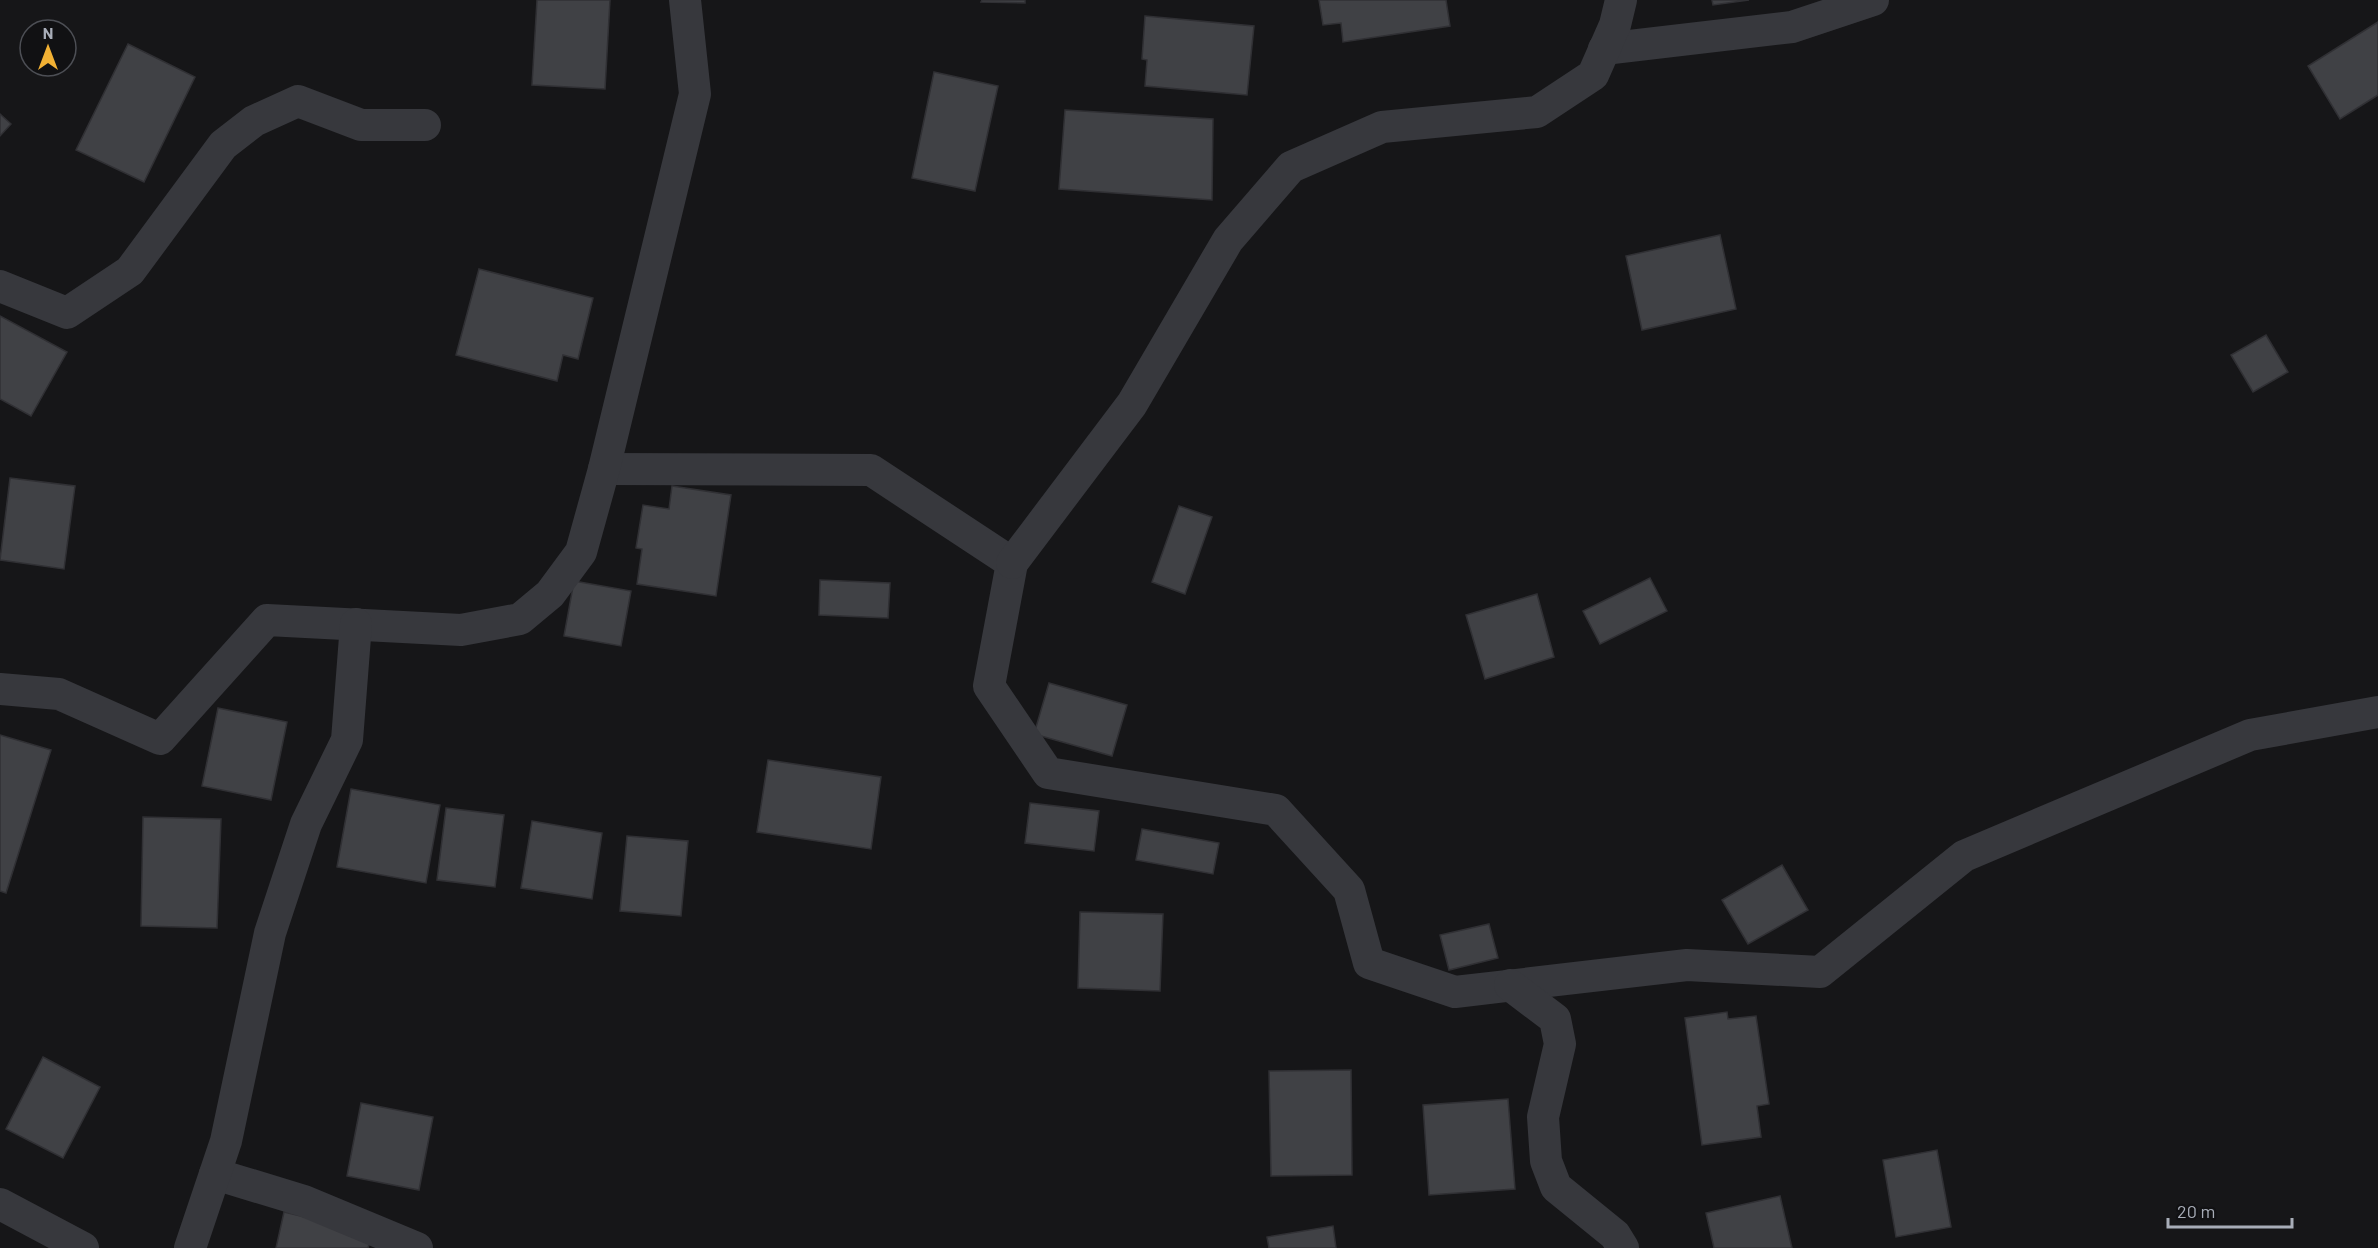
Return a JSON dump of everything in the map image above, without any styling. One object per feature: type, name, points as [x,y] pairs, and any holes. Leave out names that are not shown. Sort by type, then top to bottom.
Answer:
[{"type":"street","points":[[0,689],[59,694],[160,739],[267,620],[461,630],[520,619],[550,594],[581,552],[604,469],[695,94],[685,0]]},
{"type":"street","points":[[1621,0],[1615,25],[1593,75],[1537,112],[1382,127],[1290,167],[1228,240],[1132,404],[1012,563],[989,686],[1048,773],[1276,810],[1349,890],[1369,963],[1455,992],[1687,965],[1820,972],[1964,856],[2250,735],[2378,712]]},
{"type":"street","points":[[1604,49],[1792,27],[1873,0]]},
{"type":"street","points":[[0,286],[67,313],[130,271],[223,145],[254,121],[298,101],[361,125],[425,125]]},
{"type":"street","points":[[604,469],[871,470],[1012,563]]},
{"type":"street","points":[[190,1248],[226,1141],[270,933],[306,824],[347,740],[356,624]]},
{"type":"street","points":[[1510,986],[1555,1019],[1560,1044],[1543,1116],[1546,1161],[1556,1187],[1615,1234],[1623,1248]]},
{"type":"street","points":[[215,1174],[304,1201],[417,1248]]},
{"type":"street","points":[[0,1204],[83,1248]]},
{"type":"building","points":[[537,0],[610,0],[605,89],[532,85]]},
{"type":"building","points":[[982,0],[1025,0],[1025,3],[981,2]]},
{"type":"building","points":[[1319,0],[1446,0],[1450,26],[1343,42],[1341,23],[1323,25]]},
{"type":"building","points":[[1712,0],[1749,0],[1713,5]]},
{"type":"building","points":[[1145,16],[1254,26],[1247,95],[1145,86],[1147,60],[1142,59]]},
{"type":"building","points":[[2378,22],[2378,95],[2340,119],[2308,66]]},
{"type":"building","points":[[128,44],[195,77],[144,182],[76,150]]},
{"type":"building","points":[[934,72],[998,86],[975,191],[912,178]]},
{"type":"building","points":[[1065,110],[1213,119],[1212,200],[1059,189]]},
{"type":"building","points":[[0,114],[11,124],[0,136]]},
{"type":"building","points":[[1720,235],[1736,309],[1642,330],[1626,256]]},
{"type":"building","points":[[479,269],[593,298],[578,359],[563,355],[557,381],[456,355]]},
{"type":"building","points":[[0,316],[67,352],[31,416],[0,399]]},
{"type":"building","points":[[2266,335],[2288,372],[2253,392],[2231,355]]},
{"type":"building","points":[[10,478],[75,486],[64,569],[0,560]]},
{"type":"building","points":[[672,486],[731,495],[716,596],[637,584],[642,549],[636,548],[643,505],[669,509]]},
{"type":"building","points":[[1179,506],[1212,517],[1185,594],[1152,582]]},
{"type":"building","points":[[1650,578],[1667,611],[1600,644],[1583,611]]},
{"type":"building","points":[[820,580],[890,583],[888,618],[819,615]]},
{"type":"building","points":[[574,581],[631,591],[621,646],[564,636]]},
{"type":"building","points":[[1537,594],[1554,657],[1485,679],[1466,615]]},
{"type":"building","points":[[1049,683],[1127,705],[1112,756],[1034,734]]},
{"type":"building","points":[[218,708],[287,722],[271,800],[202,786]]},
{"type":"building","points":[[0,735],[51,750],[6,893],[0,891]]},
{"type":"building","points":[[768,760],[881,777],[871,849],[757,832]]},
{"type":"building","points":[[351,789],[440,805],[426,883],[337,867]]},
{"type":"building","points":[[1030,803],[1099,811],[1094,851],[1025,843]]},
{"type":"building","points":[[446,808],[504,815],[495,887],[437,880]]},
{"type":"building","points":[[143,817],[221,819],[217,928],[141,926]]},
{"type":"building","points":[[532,821],[602,833],[592,899],[521,888]]},
{"type":"building","points":[[1142,829],[1219,843],[1213,874],[1136,860]]},
{"type":"building","points":[[627,836],[688,841],[681,916],[620,911]]},
{"type":"building","points":[[1782,865],[1808,910],[1748,944],[1722,900]]},
{"type":"building","points":[[1080,912],[1163,914],[1160,991],[1078,988]]},
{"type":"building","points":[[1489,924],[1498,958],[1449,970],[1440,935]]},
{"type":"building","points":[[1727,1012],[1728,1019],[1756,1016],[1769,1104],[1757,1106],[1761,1137],[1702,1145],[1685,1018]]},
{"type":"building","points":[[43,1057],[100,1087],[63,1158],[6,1129]]},
{"type":"building","points":[[1351,1070],[1352,1175],[1271,1176],[1269,1071]]},
{"type":"building","points":[[1508,1099],[1515,1189],[1429,1195],[1423,1105]]},
{"type":"building","points":[[361,1103],[433,1117],[419,1190],[347,1176]]},
{"type":"building","points":[[1937,1150],[1951,1227],[1896,1237],[1883,1160]]},
{"type":"building","points":[[1780,1196],[1792,1248],[1714,1248],[1706,1213]]},
{"type":"building","points":[[284,1212],[372,1233],[368,1248],[276,1248]]},
{"type":"building","points":[[1333,1226],[1336,1248],[1269,1248],[1267,1237]]}]
